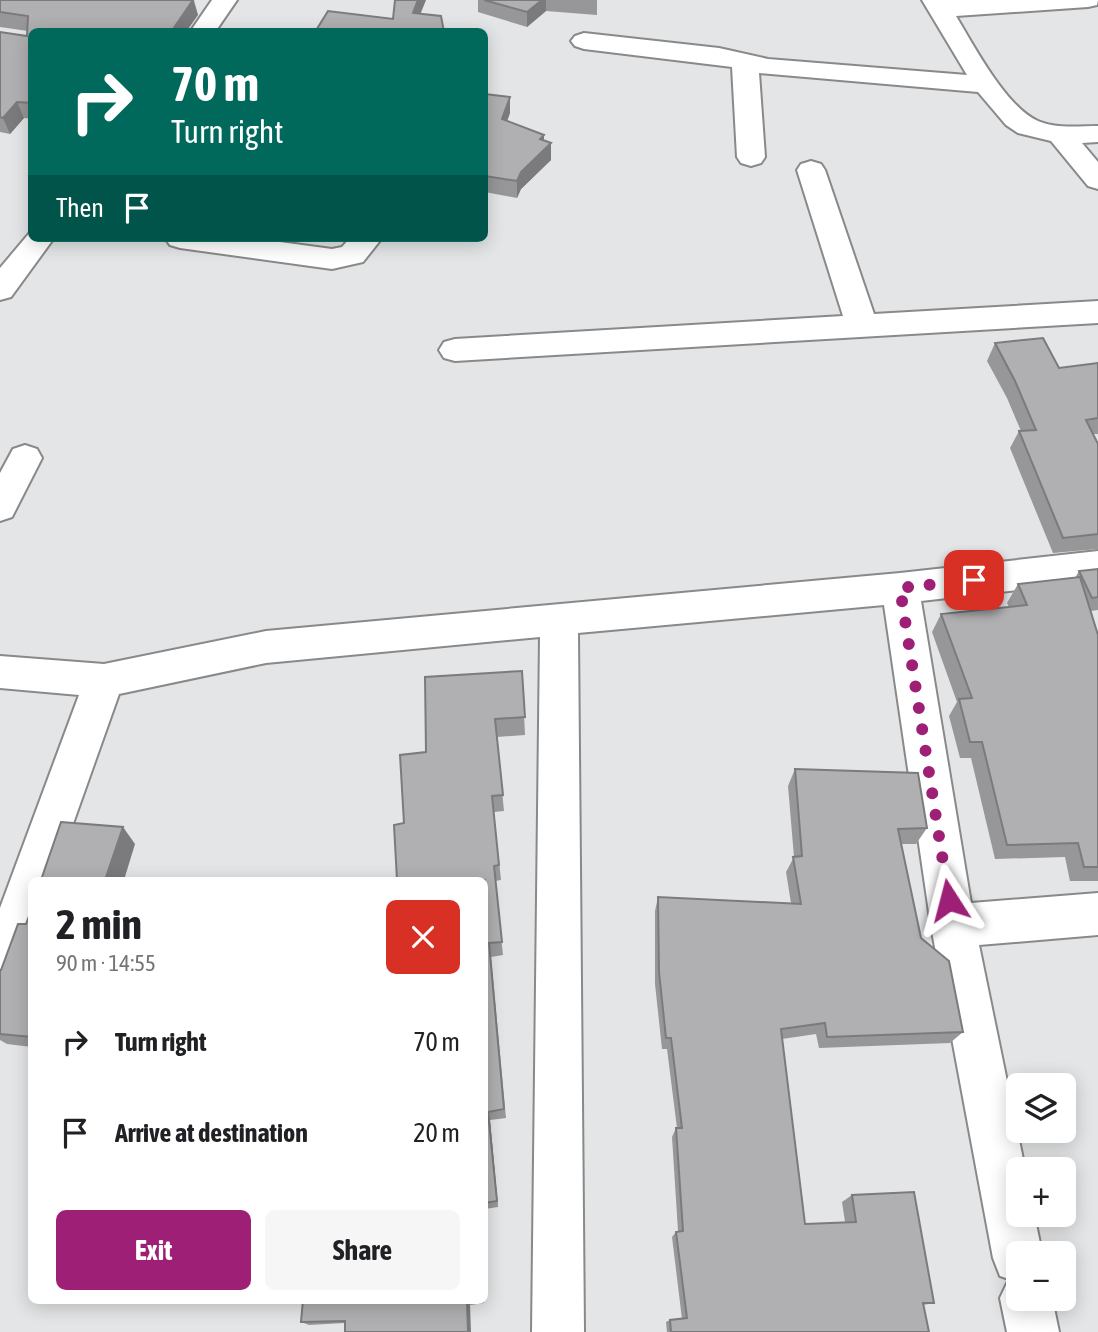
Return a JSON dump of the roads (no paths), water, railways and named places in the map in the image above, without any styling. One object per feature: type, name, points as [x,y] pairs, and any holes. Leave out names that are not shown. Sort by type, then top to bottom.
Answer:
[{"type":"street","points":[[205,28],[225,0]]},
{"type":"street","points":[[937,5],[1088,0]]},
{"type":"street","points":[[937,5],[996,99],[1025,126],[1061,136],[1098,134]]},
{"type":"street","points":[[584,41],[745,61],[768,67],[988,85]]},
{"type":"street","points":[[745,61],[751,157]]},
{"type":"street","points":[[1061,136],[1098,180]]},
{"type":"street","points":[[811,170],[862,326]]},
{"type":"street","points":[[0,290],[36,242]]},
{"type":"street","points":[[209,242],[332,259],[352,255],[363,242]]},
{"type":"street","points":[[455,350],[1098,312]]},
{"type":"street","points":[[0,507],[25,458]]},
{"type":"street","points":[[0,672],[104,681],[266,647],[900,588],[1098,566]]},
{"type":"street","points":[[900,588],[953,926],[1015,1241]]},
{"type":"street","points":[[558,1332],[559,619]]},
{"type":"street","points":[[33,877],[104,681]]},
{"type":"street","points":[[0,966],[28,892]]},
{"type":"street","points":[[953,926],[1098,914]]},
{"type":"street","points":[[1029,1311],[1033,1332]]}]
